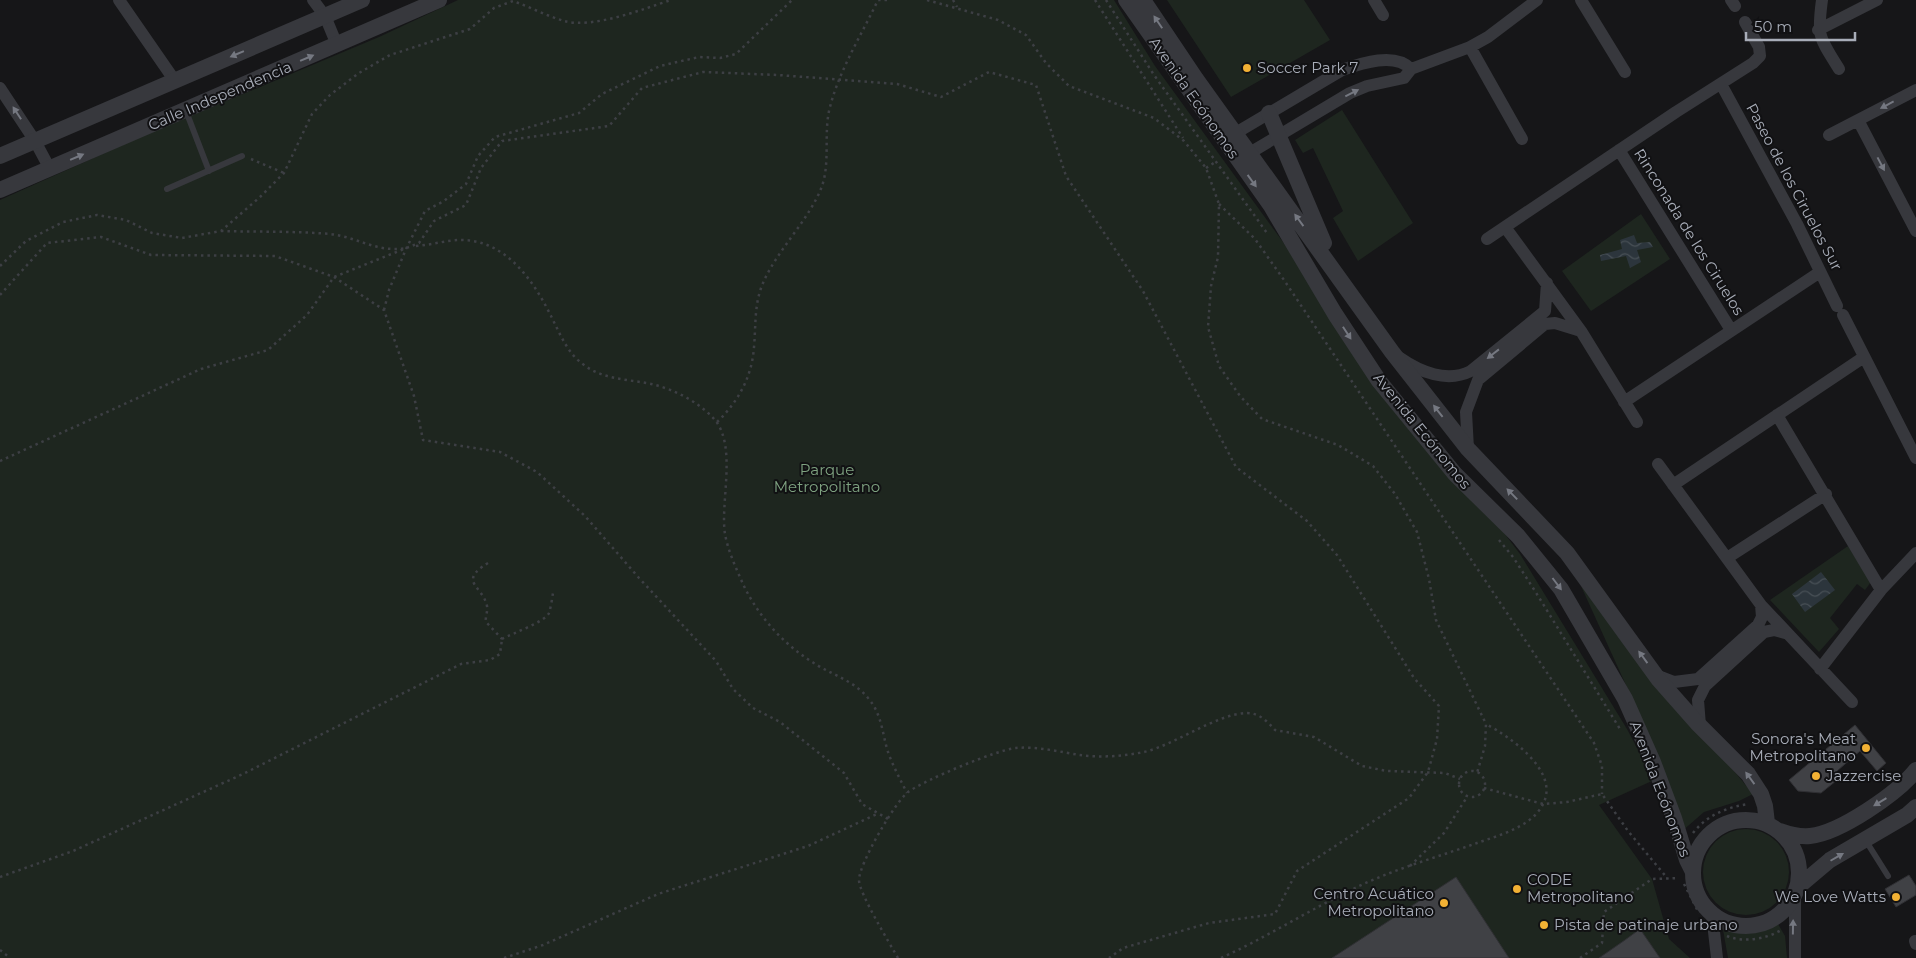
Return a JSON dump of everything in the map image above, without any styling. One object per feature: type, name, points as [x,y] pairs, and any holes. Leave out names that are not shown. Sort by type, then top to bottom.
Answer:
[{"type":"street","points":[[119,0],[175,81]]},
{"type":"street","points":[[314,0],[325,16],[337,45]]},
{"type":"street","name":"Calle Independencia","points":[[0,156],[362,0]]},
{"type":"street","name":"Calle Independencia","points":[[0,190],[439,0]]},
{"type":"street","name":"Avenida Ecónomos","points":[[1126,0],[1244,157],[1336,271],[1392,352],[1468,449],[1567,553],[1656,675],[1700,726],[1748,774],[1761,794],[1774,827]]},
{"type":"street","name":"Avenida Ecónomos","points":[[1143,0],[1230,137]]},
{"type":"street","points":[[1374,0],[1383,15]]},
{"type":"street","points":[[1244,157],[1350,93],[1366,86],[1404,78],[1411,69],[1470,47],[1488,37],[1536,0]]},
{"type":"street","points":[[1581,0],[1624,72]]},
{"type":"street","points":[[1822,0],[1818,30],[1823,43],[1839,69]]},
{"type":"street","points":[[1818,30],[1870,2]]},
{"type":"street","points":[[1487,239],[1676,112],[1753,63],[1760,56],[1759,47],[1745,22]]},
{"type":"street","points":[[1470,47],[1522,139]]},
{"type":"street","points":[[1230,137],[1342,70],[1356,65],[1396,59],[1404,61],[1411,69]]},
{"type":"street","name":"Paseo de los Ciruelos Sur","points":[[1721,84],[1797,224],[1916,458]]},
{"type":"street","points":[[0,88],[35,141],[50,169]]},
{"type":"street","points":[[1829,135],[1916,90]]},
{"type":"street","points":[[1269,113],[1336,271]]},
{"type":"street","points":[[1858,120],[1916,231]]},
{"type":"street","name":"Rinconada de los Ciruelos","points":[[1619,150],[1732,330]]},
{"type":"street","name":"Avenida Ecónomos","points":[[1244,157],[1327,301],[1380,381],[1456,474],[1527,546],[1561,589],[1625,699],[1653,762],[1693,875]]},
{"type":"street","points":[[1506,227],[1581,331],[1637,422]]},
{"type":"street","points":[[1624,402],[1820,272]]},
{"type":"street","points":[[1392,352],[1408,364],[1427,373],[1462,376],[1471,371],[1545,311],[1548,283]]},
{"type":"street","points":[[1327,301],[1348,288]]},
{"type":"street","points":[[1468,449],[1466,412],[1478,380],[1545,324],[1555,323],[1581,331]]},
{"type":"street","points":[[1673,484],[1864,357]]},
{"type":"street","points":[[1777,415],[1826,494],[1849,538],[1881,590]]},
{"type":"street","points":[[1658,464],[1761,605],[1784,633],[1852,702]]},
{"type":"street","points":[[1727,558],[1826,494]]},
{"type":"street","points":[[1527,546],[1546,529]]},
{"type":"street","points":[[1820,669],[1881,590],[1916,553]]},
{"type":"street","points":[[1656,675],[1682,682],[1698,679],[1758,625],[1762,617],[1761,605]]},
{"type":"street","points":[[1700,726],[1698,700],[1705,686],[1764,632],[1774,630],[1784,633]]},
{"type":"street","points":[[1717,958],[1713,922],[1699,898],[1693,875],[1695,857],[1701,844],[1711,832],[1723,824],[1738,819],[1753,819],[1795,836],[1812,836],[1842,824],[1898,790],[1916,770]]},
{"type":"street","points":[[1713,922],[1724,921],[1737,925],[1758,925],[1777,917],[1787,908],[1797,891],[1830,860],[1866,841],[1916,807]]},
{"type":"street","points":[[1774,827],[1791,842],[1798,856],[1800,871],[1793,922],[1794,958]]},
{"type":"lane","points":[[186,111],[209,171]]},
{"type":"lane","points":[[167,189],[242,156]]},
{"type":"lane","points":[[1866,841],[1888,876]]},
{"type":"path","points":[[221,231],[260,198],[284,173],[312,114],[330,95],[359,73],[390,55],[470,30],[494,8],[513,1],[566,22],[594,21],[624,16],[671,0]]},
{"type":"path","points":[[792,0],[736,54],[720,58],[699,57],[660,66],[602,94],[579,113],[495,137],[478,156],[466,184],[444,201],[425,211],[406,249],[389,290],[384,310],[414,396],[423,440],[500,452],[537,472],[586,516],[716,661],[733,689],[753,708],[780,722],[844,773],[862,804],[888,819]]},
{"type":"path","points":[[717,422],[733,407],[744,387],[754,349],[755,313],[762,284],[814,203],[822,185],[829,111],[840,80],[878,0],[889,0]]},
{"type":"path","points":[[927,0],[998,20],[1026,35],[1046,63],[1069,86],[1154,118],[1184,141]]},
{"type":"path","points":[[953,0],[958,9]]},
{"type":"path","points":[[1095,0],[1184,141],[1206,168],[1219,204],[1218,257],[1211,286],[1208,327],[1219,366],[1240,396],[1262,419],[1338,445],[1373,466],[1395,494],[1417,532],[1429,579],[1436,620],[1448,649],[1471,690],[1486,724],[1485,746],[1477,773]]},
{"type":"path","points":[[414,247],[420,243],[434,221],[466,205],[481,168],[502,141],[609,126],[642,88],[703,72],[897,84],[941,97],[989,72],[1036,84],[1066,176],[1143,291],[1236,467],[1307,522],[1338,555],[1414,678],[1439,706],[1437,739],[1428,772],[1409,798],[1297,871],[1275,914],[1209,923],[1124,948],[1109,958]]},
{"type":"path","points":[[242,156],[284,173]]},
{"type":"path","points":[[1219,204],[1255,239],[1284,280],[1594,743],[1602,766],[1602,794],[1632,837],[1668,879]]},
{"type":"path","points":[[0,266],[26,241],[63,222],[97,215],[126,220],[152,233],[182,238],[221,231],[333,234],[375,248],[406,249]]},
{"type":"path","points":[[0,295],[47,243],[101,237],[151,255],[275,256],[334,277],[384,310]]},
{"type":"path","points":[[0,461],[201,369],[268,350],[307,315],[334,277],[414,247],[459,240],[479,241],[497,248],[509,256],[527,278],[572,354],[584,365],[614,378],[652,384],[679,393],[704,409],[717,422],[724,444],[726,464],[725,532],[755,607],[785,642],[819,666],[855,684],[869,699],[878,712],[894,769],[907,793]]},
{"type":"path","points":[[488,564],[477,570],[473,580],[475,587],[487,606],[486,622],[502,639]]},
{"type":"path","points":[[502,639],[520,629],[540,623],[548,614],[553,593]]},
{"type":"path","points":[[0,877],[73,851],[243,774],[460,664],[490,660],[500,654],[502,639]]},
{"type":"path","points":[[898,958],[859,882],[862,866],[888,819],[898,802],[907,793],[930,780],[1015,748],[1030,747],[1084,755],[1122,756],[1169,744],[1217,722],[1248,713],[1266,719],[1274,730],[1314,737],[1362,766],[1387,771],[1444,773],[1460,779]]},
{"type":"path","points":[[1221,958],[1351,890],[1521,825],[1535,815],[1543,804],[1548,792],[1544,775],[1529,755],[1486,724]]},
{"type":"path","points":[[1469,771],[1477,773],[1483,779],[1484,788],[1480,795],[1467,796],[1460,791],[1460,779],[1469,771]]},
{"type":"path","points":[[1484,788],[1543,804],[1567,802],[1602,794]]},
{"type":"path","points":[[1409,867],[1444,833],[1467,796]]},
{"type":"path","points":[[1682,846],[1701,823],[1721,810],[1747,804],[1765,806]]},
{"type":"path","points":[[504,958],[543,944],[658,894],[808,846],[877,814]]},
{"type":"path","points":[[1580,958],[1602,943],[1604,912],[1652,880],[1693,875]]},
{"type":"path","points":[[1713,922],[1731,938],[1747,940],[1775,934],[1793,922]]},
{"type":"path","points":[[0,950],[10,958]]},
{"type":"green space","name":"Parque Metropolitano","points":[[458,0],[1114,0],[1155,66],[1283,242],[1520,554],[1627,729],[1654,780],[1599,805],[1652,879],[1669,939],[1690,958],[0,958],[0,200],[138,138],[379,37]]},
{"type":"green space","name":"Soccer Park 7","points":[[1167,0],[1304,0],[1330,40],[1231,97]]},
{"type":"green space","points":[[1342,110],[1413,223],[1358,261],[1333,218],[1343,211],[1313,148],[1303,153],[1295,140]]},
{"type":"green space","points":[[1641,214],[1670,259],[1591,311],[1562,271]]},
{"type":"green space","points":[[1848,546],[1871,582],[1865,590],[1857,584],[1830,618],[1839,629],[1819,652],[1770,600]]},
{"type":"green space","points":[[1581,586],[1753,794],[1739,801],[1704,812],[1681,832],[1640,716]]},
{"type":"green space","points":[[1738,829],[1754,829],[1763,832],[1777,841],[1786,855],[1789,872],[1786,889],[1777,903],[1763,912],[1754,915],[1738,915],[1722,908],[1710,896],[1703,880],[1703,864],[1710,848],[1722,836]]},
{"type":"green space","points":[[1722,924],[1745,933],[1778,924],[1785,936],[1787,958],[1728,958]]},
{"type":"water","points":[[1634,235],[1637,243],[1650,242],[1653,247],[1637,250],[1641,262],[1630,268],[1626,256],[1601,261],[1600,255],[1622,249],[1620,240]]},
{"type":"water","points":[[1821,572],[1835,590],[1805,612],[1792,594]]},
{"type":"building","points":[[1855,725],[1886,763],[1877,771],[1860,751],[1837,771],[1842,776],[1821,793],[1798,791],[1789,780]]},
{"type":"building","points":[[1909,875],[1916,886],[1916,895],[1896,907],[1885,889]]},
{"type":"building","name":"Centro Acuático Metropolitano","points":[[1456,877],[1509,958],[1332,958]]},
{"type":"building","points":[[1640,929],[1660,958],[1599,958],[1625,940]]},
{"type":"place","name":"Soccer Park 7","points":[[1247,68]]},
{"type":"place","name":"Sonora's Meat Metropolitano","points":[[1866,748]]},
{"type":"place","name":"Jazzercise","points":[[1816,776]]},
{"type":"place","name":"CODE Metropolitano","points":[[1517,889]]},
{"type":"place","name":"We Love Watts","points":[[1896,897]]},
{"type":"place","name":"Centro Acuático Metropolitano","points":[[1444,903]]},
{"type":"place","name":"Pista de patinaje urbano","points":[[1544,925]]}]
